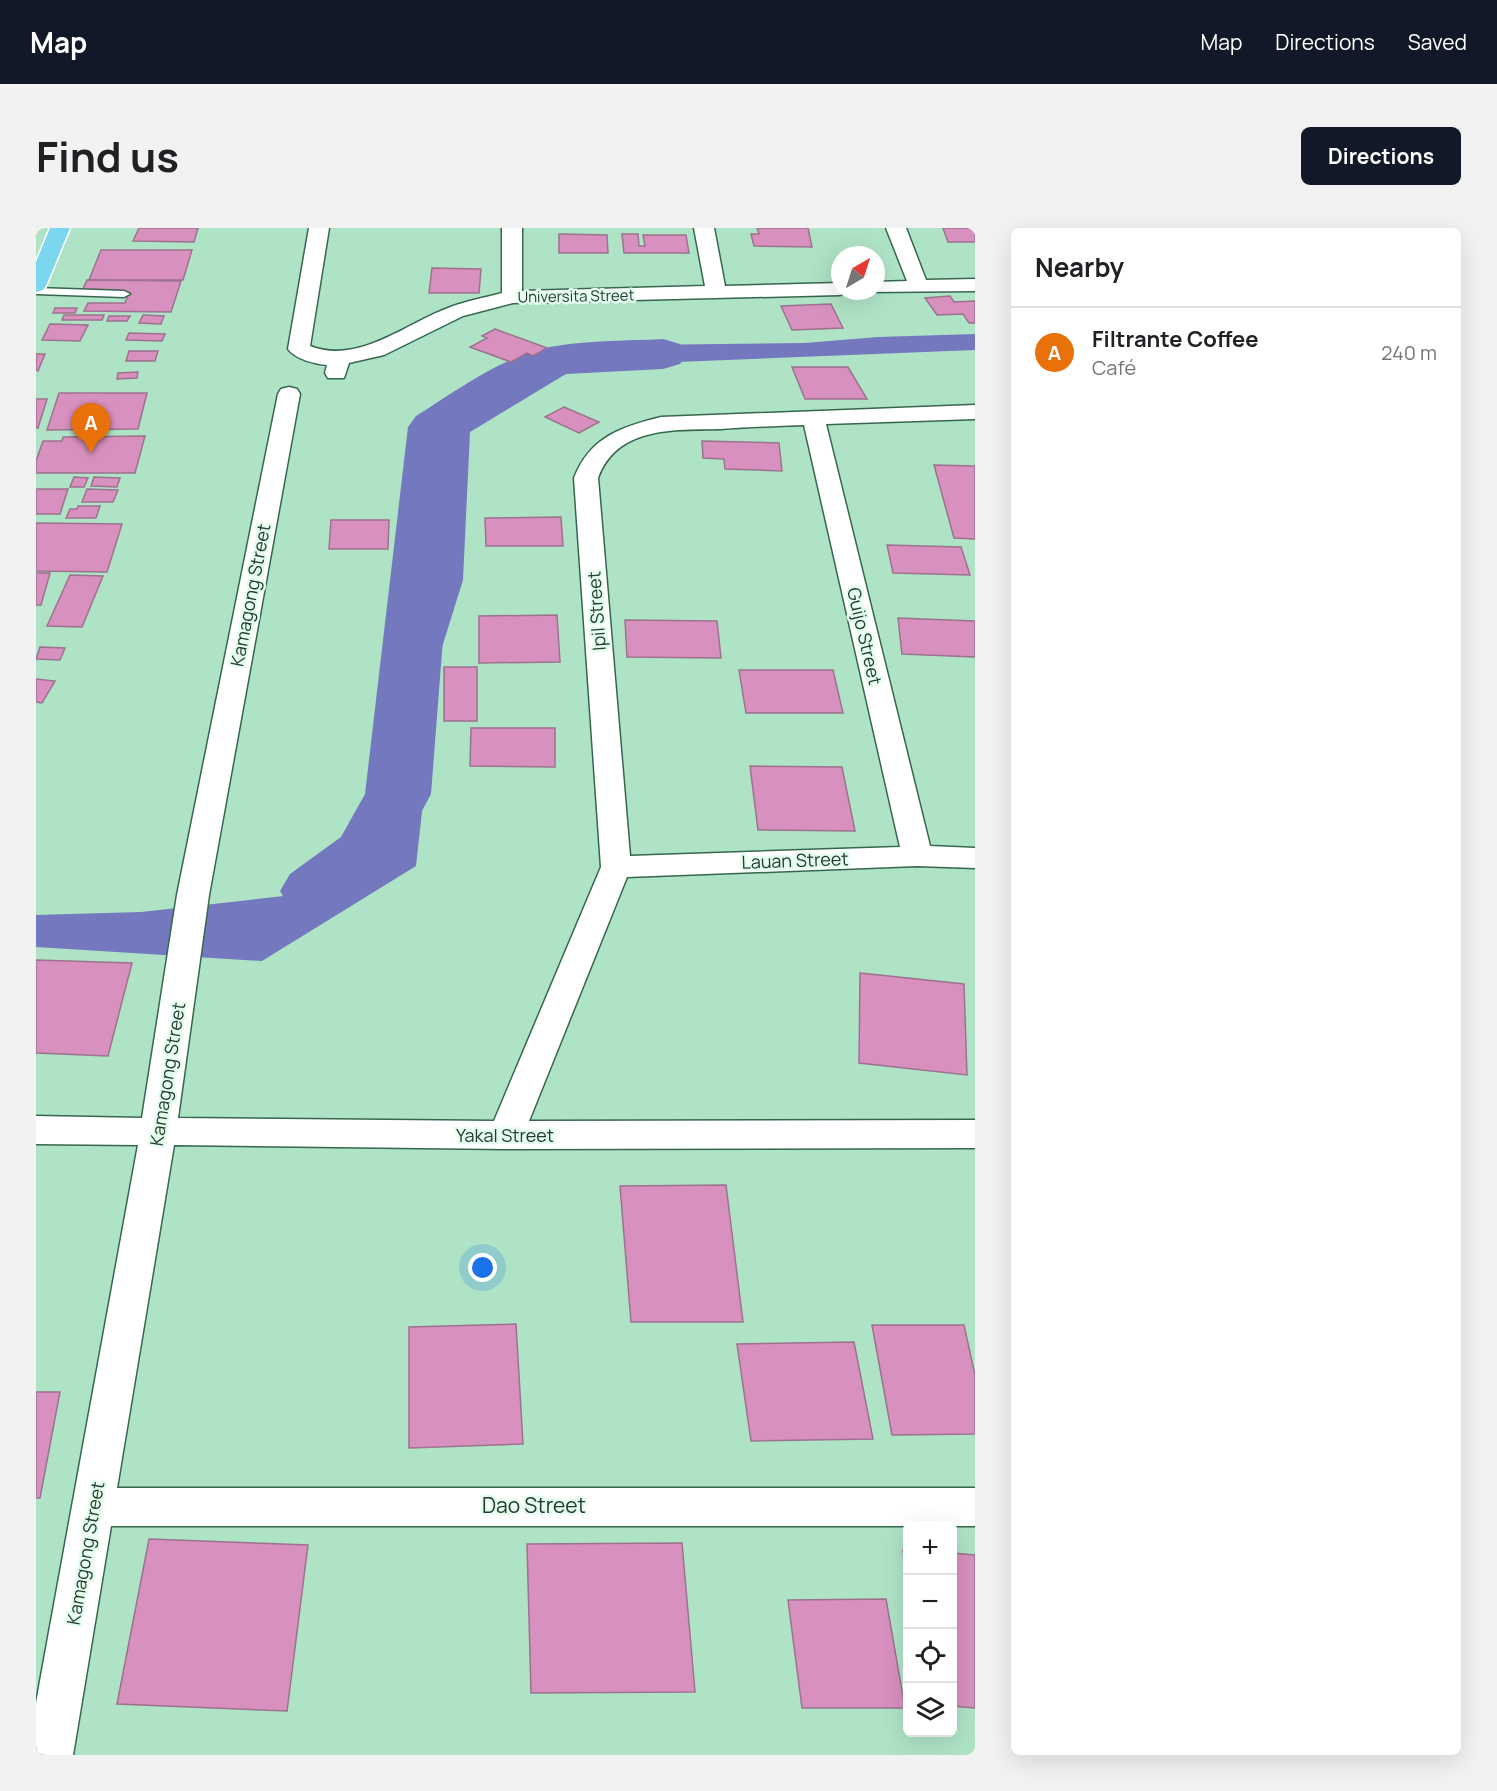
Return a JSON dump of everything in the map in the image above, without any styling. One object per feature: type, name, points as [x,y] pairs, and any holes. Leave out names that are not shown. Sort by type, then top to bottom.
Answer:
[{"type":"main road","points":[[36,286],[60,228]]},
{"type":"street","name":"Universita Street","points":[[319,228],[299,349],[337,366],[456,312],[512,297],[831,289]]},
{"type":"street","points":[[512,228],[512,297]]},
{"type":"street","points":[[704,228],[716,293]]},
{"type":"street","points":[[896,228],[919,287]]},
{"type":"street","points":[[885,288],[975,285]]},
{"type":"street","name":"Kamagong Street","points":[[50,1755],[158,1132],[184,964],[192,895],[289,394]]},
{"type":"street","name":"Ipil Street","points":[[506,1135],[616,867],[586,478],[590,461],[605,446],[629,432],[661,424],[975,412]]},
{"type":"street","name":"Guijo Street","points":[[813,417],[917,856]]},
{"type":"street","name":"Lauan Street","points":[[616,867],[917,856],[975,858]]},
{"type":"street","name":"Yakal Street","points":[[36,1130],[506,1135],[975,1134]]},
{"type":"street","name":"Dao Street","points":[[93,1507],[475,1505],[975,1507]]},
{"type":"lane","points":[[36,291],[124,294]]},
{"type":"water","points":[[975,334],[975,350],[579,366],[470,432],[463,580],[439,657],[416,866],[262,961],[36,947],[36,915],[141,912],[284,896],[378,830],[407,783],[428,436],[456,404],[566,357],[636,345],[805,343],[878,337]]},
{"type":"building","points":[[139,228],[198,228],[194,242],[133,241]]},
{"type":"building","points":[[757,228],[808,228],[812,247],[754,246],[751,234],[759,234]]},
{"type":"building","points":[[943,228],[975,228],[975,242],[948,242]]},
{"type":"building","points":[[559,234],[607,235],[608,253],[559,253]]},
{"type":"building","points":[[622,234],[638,234],[639,246],[645,246],[643,235],[686,235],[689,253],[624,253]]},
{"type":"building","points":[[101,250],[192,250],[183,280],[89,280]]},
{"type":"building","points":[[432,268],[481,269],[479,293],[429,293]]},
{"type":"building","points":[[87,280],[181,281],[171,312],[84,311],[88,303],[125,303],[129,292],[82,291]]},
{"type":"building","points":[[950,296],[954,302],[975,301],[975,323],[969,323],[963,314],[937,315],[925,298]]},
{"type":"building","points":[[831,304],[843,328],[792,330],[781,306]]},
{"type":"building","points":[[55,308],[77,308],[75,313],[53,313]]},
{"type":"building","points":[[64,315],[104,315],[102,320],[62,320]]},
{"type":"building","points":[[143,315],[164,316],[161,324],[139,323]]},
{"type":"building","points":[[109,316],[130,316],[127,321],[107,321]]},
{"type":"building","points":[[50,324],[88,325],[80,341],[42,340]]},
{"type":"building","points":[[495,329],[547,348],[533,356],[527,353],[511,362],[470,347],[487,338],[482,336]]},
{"type":"building","points":[[129,333],[165,334],[162,341],[126,340]]},
{"type":"building","points":[[129,351],[158,351],[155,361],[126,361]]},
{"type":"building","points":[[36,354],[45,354],[38,371],[36,370]]},
{"type":"building","points":[[792,367],[848,367],[867,399],[805,399]]},
{"type":"building","points":[[138,372],[137,378],[117,379],[118,373]]},
{"type":"building","points":[[59,393],[147,393],[138,429],[47,430]]},
{"type":"building","points":[[36,399],[47,399],[38,428],[36,428]]},
{"type":"building","points":[[564,407],[599,422],[579,433],[545,417]]},
{"type":"building","points":[[145,436],[135,473],[36,473],[36,461],[43,441],[62,441],[63,437]]},
{"type":"building","points":[[702,441],[779,443],[782,471],[725,469],[724,459],[703,458]]},
{"type":"building","points":[[934,465],[975,466],[975,539],[954,538]]},
{"type":"building","points":[[74,477],[88,478],[84,487],[70,487]]},
{"type":"building","points":[[94,477],[120,478],[117,487],[91,486]]},
{"type":"building","points":[[36,489],[68,489],[60,514],[36,514]]},
{"type":"building","points":[[87,489],[118,490],[113,502],[82,502]]},
{"type":"building","points":[[78,506],[100,506],[96,518],[66,518],[70,509],[77,509]]},
{"type":"building","points":[[561,517],[563,546],[486,546],[485,518]]},
{"type":"building","points":[[331,520],[389,520],[388,549],[329,549]]},
{"type":"building","points":[[36,523],[122,524],[107,572],[36,571]]},
{"type":"building","points":[[887,545],[961,547],[970,575],[893,573]]},
{"type":"building","points":[[36,573],[50,573],[41,605],[36,605]]},
{"type":"building","points":[[70,575],[103,576],[82,627],[47,626]]},
{"type":"building","points":[[557,615],[560,662],[479,663],[479,616]]},
{"type":"building","points":[[898,618],[975,621],[975,657],[902,654]]},
{"type":"building","points":[[625,620],[717,621],[721,658],[627,657]]},
{"type":"building","points":[[40,647],[65,648],[60,660],[36,659]]},
{"type":"building","points":[[444,667],[477,667],[477,721],[444,721]]},
{"type":"building","points":[[739,670],[833,670],[843,713],[746,713]]},
{"type":"building","points":[[36,679],[55,681],[42,703],[36,702]]},
{"type":"building","points":[[471,728],[555,728],[555,767],[470,766]]},
{"type":"building","points":[[750,766],[842,767],[855,831],[758,830]]},
{"type":"building","points":[[36,960],[132,963],[108,1056],[36,1053]]},
{"type":"building","points":[[860,973],[964,984],[967,1075],[859,1063]]},
{"type":"building","points":[[726,1185],[743,1322],[631,1322],[620,1186]]},
{"type":"building","points":[[516,1324],[523,1444],[409,1448],[409,1327]]},
{"type":"building","points":[[872,1325],[964,1325],[975,1375],[975,1434],[892,1435]]},
{"type":"building","points":[[854,1342],[873,1439],[751,1441],[737,1344]]},
{"type":"building","points":[[36,1392],[60,1392],[40,1498],[36,1498]]},
{"type":"building","points":[[149,1539],[308,1545],[287,1711],[117,1704]]},
{"type":"building","points":[[682,1543],[695,1692],[531,1693],[527,1544]]},
{"type":"building","points":[[957,1553],[975,1555],[975,1708],[957,1706]]},
{"type":"building","points":[[886,1599],[903,1708],[802,1708],[788,1600]]},
{"type":"waterway","points":[[315,891],[368,851],[398,794],[434,427],[501,384],[557,360],[663,354]]},
{"type":"place","name":"Filtrante Coffee","points":[[91,453]]}]
